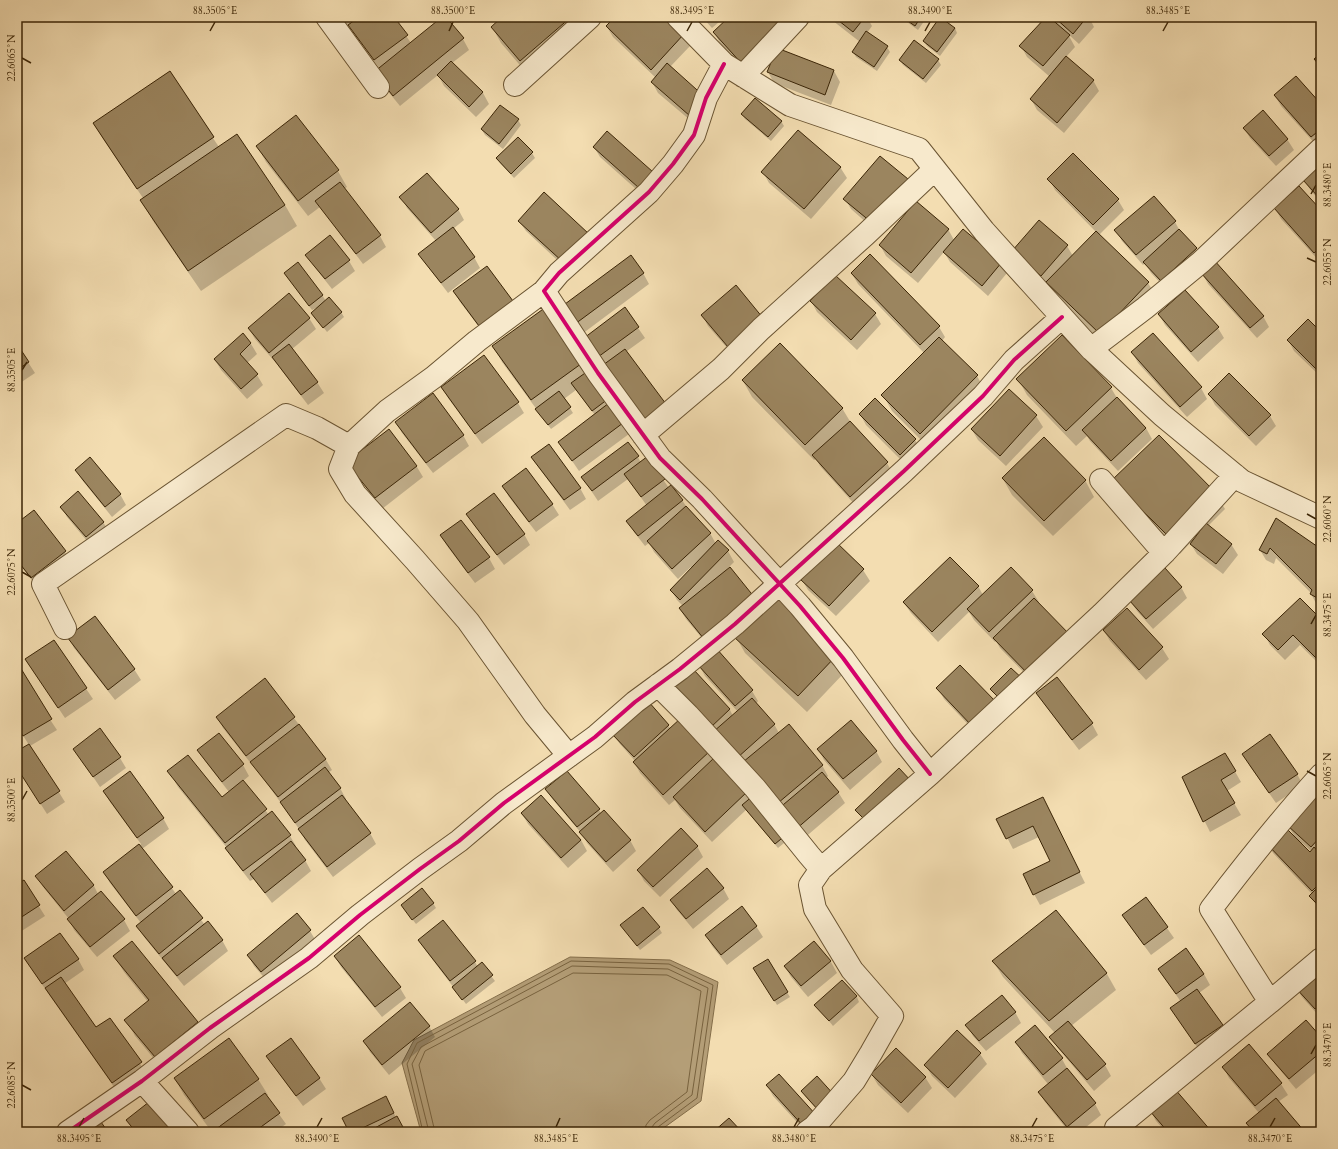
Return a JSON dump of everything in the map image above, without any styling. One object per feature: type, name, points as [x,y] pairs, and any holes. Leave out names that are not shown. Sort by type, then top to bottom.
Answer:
[{"type":"street","points":[[327,17],[378,87]]},
{"type":"street","points":[[515,85],[590,17]]},
{"type":"street","points":[[678,17],[724,64],[790,105],[919,149],[984,231],[1091,349],[1162,415],[1242,481],[1321,518]]},
{"type":"street","points":[[743,76],[798,17]]},
{"type":"street","points":[[570,756],[535,716],[468,621],[355,494],[340,469],[350,446],[387,411],[434,377],[477,341],[544,291],[559,273],[649,192],[673,164],[694,135],[706,98],[724,64]]},
{"type":"street","points":[[1091,349],[1145,308],[1201,262],[1321,149]]},
{"type":"street","points":[[643,435],[721,368],[760,329],[865,235],[935,169]]},
{"type":"street","points":[[544,291],[598,373],[660,458],[702,499],[779,584],[843,658],[930,774]]},
{"type":"street","points":[[68,1132],[142,1081],[210,1028],[309,958],[360,915],[459,841],[504,803],[595,737],[635,702],[735,624],[984,396],[1014,360],[1062,317]]},
{"type":"street","points":[[65,628],[43,584],[286,415],[317,428],[350,446]]},
{"type":"street","points":[[808,1132],[854,1081],[892,1016],[852,970],[815,909],[810,885],[821,869],[930,774],[1102,614],[1164,553],[1235,475]]},
{"type":"street","points":[[1101,480],[1164,553]]},
{"type":"street","points":[[658,685],[688,715],[755,788],[821,869]]},
{"type":"street","points":[[1270,1002],[1211,909],[1241,868],[1321,775]]},
{"type":"street","points":[[1116,1132],[1116,1128],[1321,959]]},
{"type":"street","points":[[142,1081],[188,1132]]},
{"type":"water","points":[[570,957],[670,960],[718,982],[701,1101],[658,1132],[421,1132],[402,1063],[414,1040]]},
{"type":"building","points":[[359,17],[394,17],[408,35],[374,60],[348,25]]},
{"type":"building","points":[[442,17],[446,17],[464,38],[393,96],[374,72]]},
{"type":"building","points":[[502,17],[571,17],[520,61],[491,27]]},
{"type":"building","points":[[615,17],[666,17],[684,34],[651,70],[606,26]]},
{"type":"building","points":[[729,17],[795,17],[743,65],[713,32]]},
{"type":"building","points":[[834,17],[865,17],[853,32]]},
{"type":"building","points":[[902,17],[921,17],[915,26]]},
{"type":"building","points":[[940,17],[955,28],[937,52],[923,41]]},
{"type":"building","points":[[1046,17],[1049,17],[1070,35],[1043,66],[1019,46]]},
{"type":"building","points":[[1054,17],[1087,17],[1073,34]]},
{"type":"building","points":[[866,31],[888,46],[874,67],[852,52]]},
{"type":"building","points":[[914,40],[939,59],[923,79],[899,60]]},
{"type":"building","points":[[777,48],[834,70],[825,95],[767,72]]},
{"type":"building","points":[[1321,53],[1321,67],[1314,59]]},
{"type":"building","points":[[1066,56],[1094,80],[1057,123],[1030,99]]},
{"type":"building","points":[[451,61],[483,92],[469,107],[437,75]]},
{"type":"building","points":[[667,63],[706,98],[690,116],[651,82]]},
{"type":"building","points":[[170,71],[214,137],[137,189],[93,123]]},
{"type":"building","points":[[1296,76],[1321,104],[1321,129],[1311,137],[1274,95]]},
{"type":"building","points":[[755,98],[782,121],[768,137],[741,114]]},
{"type":"building","points":[[500,105],[519,119],[499,144],[481,129]]},
{"type":"building","points":[[1263,110],[1288,139],[1269,156],[1243,128]]},
{"type":"building","points":[[296,115],[339,170],[298,201],[256,146]]},
{"type":"building","points":[[798,130],[841,167],[804,209],[761,172]]},
{"type":"building","points":[[607,131],[653,172],[639,188],[593,147]]},
{"type":"building","points":[[237,134],[285,205],[188,271],[140,200]]},
{"type":"building","points":[[518,137],[533,152],[511,174],[496,158]]},
{"type":"building","points":[[1073,153],[1119,199],[1093,225],[1047,179]]},
{"type":"building","points":[[880,156],[908,179],[871,222],[843,199]]},
{"type":"building","points":[[1316,168],[1321,174],[1321,200],[1303,180]]},
{"type":"building","points":[[427,173],[459,209],[431,233],[399,197]]},
{"type":"building","points":[[340,182],[381,235],[356,254],[315,201]]},
{"type":"building","points":[[1299,186],[1321,210],[1321,247],[1314,253],[1274,208]]},
{"type":"building","points":[[544,192],[589,234],[563,262],[518,221]]},
{"type":"building","points":[[1154,196],[1176,221],[1136,255],[1114,230]]},
{"type":"building","points":[[916,201],[949,229],[911,273],[879,245]]},
{"type":"building","points":[[1039,220],[1068,245],[1041,276],[1012,251]]},
{"type":"building","points":[[453,227],[475,257],[441,283],[418,254]]},
{"type":"building","points":[[963,229],[1002,262],[982,286],[943,252]]},
{"type":"building","points":[[1179,229],[1197,248],[1161,281],[1143,262]]},
{"type":"building","points":[[1096,231],[1149,282],[1100,334],[1046,282]]},
{"type":"building","points":[[330,235],[350,260],[325,279],[305,255]]},
{"type":"building","points":[[870,254],[940,326],[920,345],[851,273]]},
{"type":"building","points":[[631,255],[644,273],[575,324],[561,307]]},
{"type":"building","points":[[1214,260],[1264,316],[1250,328],[1201,273]]},
{"type":"building","points":[[298,262],[323,295],[309,306],[284,273]]},
{"type":"building","points":[[487,266],[513,301],[479,326],[453,291]]},
{"type":"building","points":[[835,275],[876,313],[851,340],[810,301]]},
{"type":"building","points":[[736,285],[763,318],[728,347],[701,315]]},
{"type":"building","points":[[1185,290],[1219,327],[1191,352],[1158,314]]},
{"type":"building","points":[[289,293],[310,318],[269,353],[248,328]]},
{"type":"building","points":[[329,297],[342,312],[323,328],[311,313]]},
{"type":"building","points":[[546,307],[585,361],[531,400],[492,346]]},
{"type":"building","points":[[625,307],[639,327],[598,357],[584,338]]},
{"type":"building","points":[[1308,319],[1321,332],[1321,365],[1317,370],[1287,340]]},
{"type":"building","points":[[243,333],[251,343],[240,354],[258,374],[241,389],[214,359]]},
{"type":"building","points":[[1153,333],[1202,387],[1180,407],[1131,352]]},
{"type":"building","points":[[1062,335],[1112,387],[1066,431],[1016,379]]},
{"type":"building","points":[[939,337],[978,375],[920,434],[881,395]]},
{"type":"building","points":[[780,343],[843,408],[805,445],[742,380]]},
{"type":"building","points":[[17,344],[29,362],[17,370]]},
{"type":"building","points":[[289,344],[318,382],[301,395],[272,357]]},
{"type":"building","points":[[625,349],[666,404],[644,420],[603,365]]},
{"type":"building","points":[[484,355],[519,402],[475,434],[441,387]]},
{"type":"building","points":[[588,371],[608,399],[592,411],[571,383]]},
{"type":"building","points":[[1229,373],[1271,415],[1249,436],[1208,394]]},
{"type":"building","points":[[1009,389],[1037,415],[1000,456],[971,429]]},
{"type":"building","points":[[559,391],[571,407],[548,425],[535,409]]},
{"type":"building","points":[[433,393],[464,435],[426,463],[395,422]]},
{"type":"building","points":[[1117,397],[1146,428],[1111,461],[1082,430]]},
{"type":"building","points":[[875,398],[916,439],[900,455],[859,414]]},
{"type":"building","points":[[609,403],[623,423],[572,461],[558,442]]},
{"type":"building","points":[[850,421],[888,462],[850,497],[812,455]]},
{"type":"building","points":[[389,429],[417,466],[375,498],[346,462]]},
{"type":"building","points":[[1159,435],[1216,493],[1170,538],[1112,480]]},
{"type":"building","points":[[1044,437],[1086,480],[1044,521],[1002,478]]},
{"type":"building","points":[[628,442],[639,456],[592,491],[581,477]]},
{"type":"building","points":[[549,444],[581,488],[564,500],[531,457]]},
{"type":"building","points":[[648,456],[665,479],[641,497],[624,474]]},
{"type":"building","points":[[90,457],[121,494],[105,507],[75,470]]},
{"type":"building","points":[[526,468],[553,504],[529,522],[502,486]]},
{"type":"building","points":[[671,485],[683,500],[638,536],[626,521]]},
{"type":"building","points":[[78,491],[104,522],[86,537],[60,507]]},
{"type":"building","points":[[494,493],[525,534],[497,555],[466,514]]},
{"type":"building","points":[[686,506],[711,533],[672,569],[647,541]]},
{"type":"building","points":[[34,510],[66,551],[31,578],[17,560],[17,523]]},
{"type":"building","points":[[1276,518],[1321,549],[1321,600],[1310,594],[1312,590],[1270,548],[1267,554],[1259,550]]},
{"type":"building","points":[[461,520],[490,557],[468,573],[440,535]]},
{"type":"building","points":[[1206,523],[1232,544],[1216,564],[1190,544]]},
{"type":"building","points":[[718,540],[729,550],[680,600],[670,590]]},
{"type":"building","points":[[836,542],[864,569],[829,606],[801,580]]},
{"type":"building","points":[[950,557],[979,586],[932,632],[903,602]]},
{"type":"building","points":[[730,567],[755,598],[704,639],[679,608]]},
{"type":"building","points":[[1011,567],[1033,590],[989,632],[967,609]]},
{"type":"building","points":[[1165,568],[1182,587],[1146,619],[1129,600]]},
{"type":"building","points":[[774,595],[837,655],[798,696],[734,637]]},
{"type":"building","points":[[1034,598],[1073,638],[1032,678],[993,638]]},
{"type":"building","points":[[1300,598],[1321,619],[1320,662],[1293,635],[1278,650],[1262,634]]},
{"type":"building","points":[[1127,608],[1163,647],[1139,670],[1103,630]]},
{"type":"building","points":[[95,616],[135,669],[108,690],[67,637]]},
{"type":"building","points":[[54,640],[87,688],[58,708],[25,659]]},
{"type":"building","points":[[716,648],[753,690],[735,706],[698,665]]},
{"type":"building","points":[[960,665],[997,703],[972,726],[936,688]]},
{"type":"building","points":[[20,667],[52,719],[23,736],[17,727],[17,668]]},
{"type":"building","points":[[1011,668],[1025,681],[1003,702],[990,689]]},
{"type":"building","points":[[694,670],[730,709],[710,728],[673,688]]},
{"type":"building","points":[[1057,677],[1093,723],[1072,740],[1036,693]]},
{"type":"building","points":[[265,678],[295,717],[246,756],[216,717]]},
{"type":"building","points":[[752,698],[775,724],[737,758],[713,732]]},
{"type":"building","points":[[648,701],[669,725],[634,757],[612,734]]},
{"type":"building","points":[[681,718],[711,750],[663,795],[633,762]]},
{"type":"building","points":[[851,720],[877,751],[843,779],[817,749]]},
{"type":"building","points":[[299,724],[326,759],[278,797],[250,762]]},
{"type":"building","points":[[789,724],[823,765],[778,803],[743,762]]},
{"type":"building","points":[[100,728],[121,757],[93,777],[73,749]]},
{"type":"building","points":[[219,733],[244,764],[222,782],[197,750]]},
{"type":"building","points":[[1270,734],[1298,774],[1269,793],[1242,754]]},
{"type":"building","points":[[29,744],[60,791],[40,804],[17,768],[17,751]]},
{"type":"building","points":[[1225,753],[1236,771],[1221,780],[1235,803],[1203,822],[1182,777]]},
{"type":"building","points":[[188,755],[222,797],[243,780],[267,809],[225,843],[167,771]]},
{"type":"building","points":[[715,757],[748,791],[705,832],[673,797]]},
{"type":"building","points":[[325,767],[341,788],[295,823],[280,802]]},
{"type":"building","points":[[899,768],[912,782],[868,823],[855,810]]},
{"type":"building","points":[[130,771],[164,818],[137,838],[103,791]]},
{"type":"building","points":[[567,771],[600,809],[577,827],[545,789]]},
{"type":"building","points":[[822,772],[839,792],[795,830],[777,810]]},
{"type":"building","points":[[1321,788],[1321,836],[1311,847],[1287,825]]},
{"type":"building","points":[[342,795],[371,833],[327,867],[298,829]]},
{"type":"building","points":[[541,795],[581,840],[561,858],[521,813]]},
{"type":"building","points":[[754,795],[787,834],[775,844],[742,805]]},
{"type":"building","points":[[1043,797],[1080,872],[1033,895],[1023,874],[1050,861],[1033,826],[1006,839],[996,819]]},
{"type":"building","points":[[604,810],[631,840],[606,862],[579,832]]},
{"type":"building","points":[[272,811],[291,835],[243,871],[225,848]]},
{"type":"building","points":[[1283,825],[1310,852],[1314,847],[1321,855],[1321,882],[1312,891],[1265,842]]},
{"type":"building","points":[[681,828],[698,846],[653,887],[637,870]]},
{"type":"building","points":[[291,841],[306,860],[265,893],[250,874]]},
{"type":"building","points":[[139,844],[173,887],[136,916],[103,872]]},
{"type":"building","points":[[66,851],[94,885],[64,911],[35,876]]},
{"type":"building","points":[[707,868],[724,888],[686,919],[670,900]]},
{"type":"building","points":[[24,880],[40,905],[17,920],[17,884]]},
{"type":"building","points":[[1321,884],[1321,908],[1309,896]]},
{"type":"building","points":[[422,888],[434,903],[412,920],[401,905]]},
{"type":"building","points":[[180,890],[203,918],[159,954],[136,926]]},
{"type":"building","points":[[101,891],[125,919],[90,947],[67,919]]},
{"type":"building","points":[[1146,897],[1168,927],[1144,945],[1122,915]]},
{"type":"building","points":[[742,906],[757,926],[721,955],[705,935]]},
{"type":"building","points":[[643,907],[660,927],[637,946],[620,925]]},
{"type":"building","points":[[1056,910],[1107,973],[1049,1021],[992,961]]},
{"type":"building","points":[[297,913],[311,930],[261,972],[247,955]]},
{"type":"building","points":[[443,920],[476,961],[450,981],[418,940]]},
{"type":"building","points":[[208,921],[223,940],[177,976],[162,958]]},
{"type":"building","points":[[60,933],[79,959],[42,984],[24,958]]},
{"type":"building","points":[[359,935],[401,987],[375,1007],[334,956]]},
{"type":"building","points":[[132,941],[198,1022],[155,1057],[124,1020],[149,1000],[113,956]]},
{"type":"building","points":[[814,941],[831,961],[801,986],[784,966]]},
{"type":"building","points":[[1186,948],[1204,974],[1176,994],[1158,969]]},
{"type":"building","points":[[768,959],[788,992],[774,1001],[753,968]]},
{"type":"building","points":[[482,962],[493,975],[462,1000],[452,987]]},
{"type":"building","points":[[1321,973],[1321,1004],[1315,1009],[1294,986]]},
{"type":"building","points":[[61,977],[96,1027],[110,1018],[142,1062],[112,1083],[45,988]]},
{"type":"building","points":[[842,980],[857,996],[829,1021],[814,1005]]},
{"type":"building","points":[[1197,989],[1223,1025],[1195,1044],[1170,1008]]},
{"type":"building","points":[[1002,995],[1016,1012],[979,1041],[965,1025]]},
{"type":"building","points":[[410,1002],[430,1026],[382,1065],[363,1041]]},
{"type":"building","points":[[1321,1010],[1321,1020],[1316,1015]]},
{"type":"building","points":[[1306,1020],[1321,1037],[1321,1052],[1289,1079],[1267,1054]]},
{"type":"building","points":[[1068,1021],[1106,1064],[1087,1080],[1049,1037]]},
{"type":"building","points":[[1035,1025],[1063,1058],[1043,1075],[1015,1042]]},
{"type":"building","points":[[957,1030],[981,1053],[948,1088],[924,1065]]},
{"type":"building","points":[[229,1038],[259,1079],[204,1119],[174,1078]]},
{"type":"building","points":[[291,1038],[320,1078],[296,1096],[266,1056]]},
{"type":"building","points":[[1249,1044],[1282,1083],[1255,1106],[1222,1067]]},
{"type":"building","points":[[896,1048],[926,1077],[901,1103],[871,1074]]},
{"type":"building","points":[[1067,1068],[1096,1103],[1067,1127],[1038,1092]]},
{"type":"building","points":[[779,1074],[817,1116],[804,1127],[766,1085]]},
{"type":"building","points":[[817,1076],[836,1097],[819,1111],[801,1091]]},
{"type":"building","points":[[1174,1088],[1212,1132],[1168,1132],[1149,1110]]},
{"type":"building","points":[[265,1093],[280,1113],[254,1132],[212,1132]]},
{"type":"building","points":[[386,1096],[394,1113],[354,1132],[349,1132],[342,1118]]},
{"type":"building","points":[[154,1098],[177,1127],[170,1132],[136,1132],[126,1120]]},
{"type":"building","points":[[1276,1098],[1305,1132],[1254,1132],[1246,1123]]},
{"type":"building","points":[[397,1116],[404,1129],[398,1132],[372,1132],[371,1130]]},
{"type":"building","points":[[729,1118],[742,1132],[713,1132]]},
{"type":"building","points":[[101,1122],[108,1132],[86,1132]]},
{"type":"cycle path","points":[[724,64],[706,98],[694,135],[673,164],[649,192],[559,273],[544,291],[598,373],[660,458],[702,499],[800,606],[843,658],[930,774]]},
{"type":"cycle path","points":[[68,1132],[142,1081],[210,1028],[309,958],[360,915],[459,841],[504,803],[595,737],[635,702],[680,669],[735,624],[904,471],[983,396],[1014,360],[1062,317]]}]
